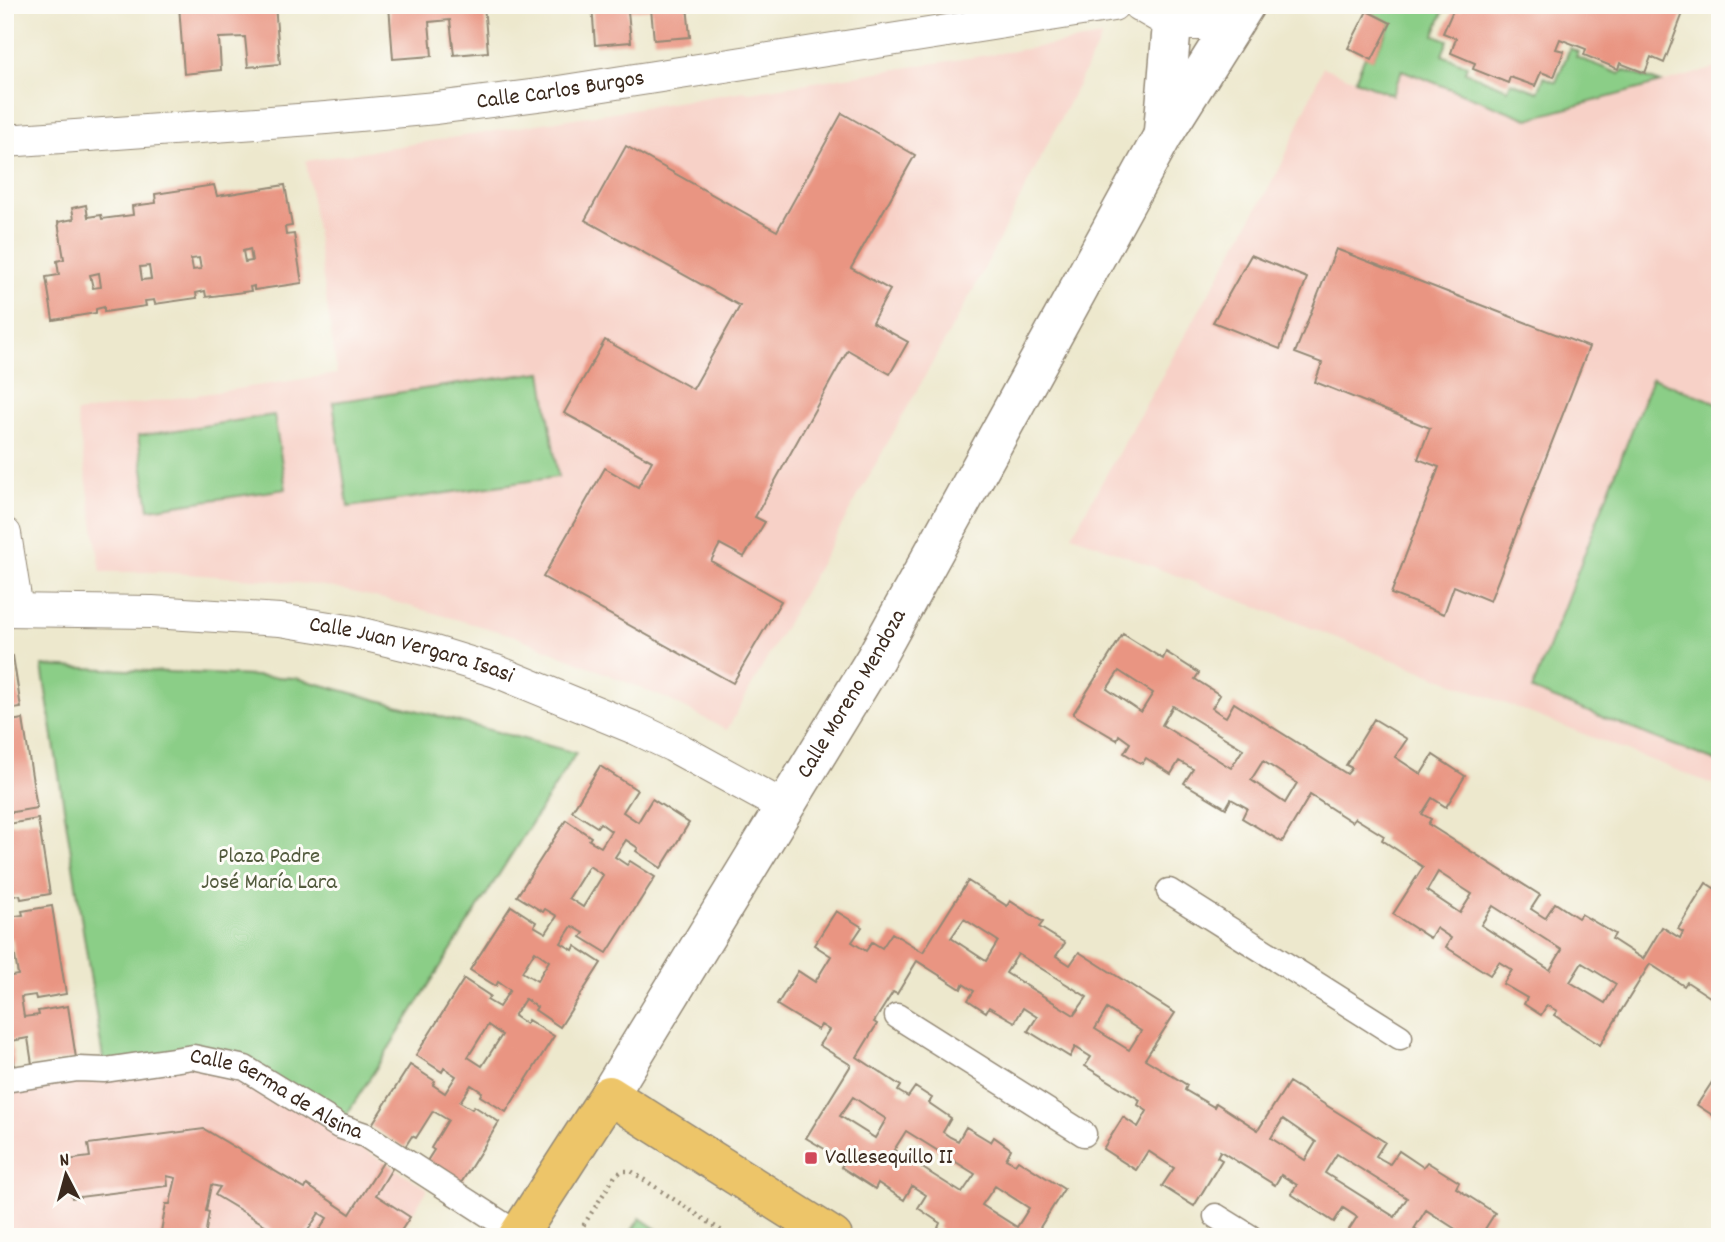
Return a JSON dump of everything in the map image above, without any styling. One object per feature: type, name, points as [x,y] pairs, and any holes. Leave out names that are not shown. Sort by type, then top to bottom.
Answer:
[{"type":"main road","name":"Calle Moreno Mendoza","points":[[517,1235],[609,1095]]},
{"type":"main road","points":[[609,1095],[833,1237]]},
{"type":"street","name":"Calle Carlos Burgos","points":[[5,141],[326,118],[546,94],[1113,5]]},
{"type":"street","points":[[1139,5],[1177,15],[1240,15]]},
{"type":"street","name":"Calle Moreno Mendoza","points":[[1162,137],[1177,15]]},
{"type":"street","name":"Calle Moreno Mendoza","points":[[609,1095],[875,659],[1162,137],[1240,15]]},
{"type":"street","points":[[5,534],[11,610]]},
{"type":"street","name":"Calle Juan Vergara Isasi","points":[[11,610],[152,612],[280,620],[354,632],[428,650],[518,680],[637,729],[786,808]]},
{"type":"street","points":[[1169,891],[1400,1037]]},
{"type":"street","points":[[897,1016],[1084,1134]]},
{"type":"street","name":"Calle Germa de Alsina","points":[[5,1080],[78,1069],[105,1070],[193,1057],[245,1068],[339,1126],[365,1135],[517,1235]]},
{"type":"street","points":[[1216,1216],[1250,1237]]},
{"type":"path","points":[[576,1237],[615,1176],[622,1171],[631,1171],[731,1237]]},
{"type":"shaded area","points":[[1102,37],[977,283],[727,730],[667,699],[515,636],[388,600],[325,586],[269,580],[161,572],[101,572],[76,413],[337,374],[306,161]]},
{"type":"shaded area","points":[[1323,67],[1392,95],[1402,70],[1528,119],[1720,67],[1720,787],[1072,535],[1281,166]]},
{"type":"shaded area","points":[[192,1062],[242,1073],[428,1189],[397,1237],[5,1237],[5,1091]]},
{"type":"green space","points":[[1370,5],[1446,5],[1434,35],[1448,40],[1442,55],[1467,65],[1465,72],[1508,89],[1511,82],[1538,92],[1544,77],[1556,82],[1570,48],[1578,52],[1576,57],[1620,74],[1623,70],[1661,83],[1528,119],[1402,70],[1392,95],[1355,80],[1365,56],[1372,59],[1391,24],[1367,11]]},
{"type":"green space","points":[[542,372],[558,477],[348,507],[333,402]]},
{"type":"green space","points":[[1652,378],[1720,404],[1720,763],[1532,690]]},
{"type":"green space","points":[[274,415],[286,489],[149,509],[138,436]]},
{"type":"green space","name":"Plaza Padre José María Lara","points":[[42,666],[296,678],[576,753],[342,1122],[245,1062],[104,1065]]},
{"type":"green space","points":[[640,1218],[668,1237],[628,1237]]},
{"type":"building","points":[[179,5],[217,5],[218,12],[241,11],[241,5],[275,5],[280,64],[248,67],[245,37],[219,38],[221,70],[184,74]]},
{"type":"building","points":[[389,5],[484,5],[488,52],[454,55],[450,20],[429,22],[432,56],[393,59]]},
{"type":"building","points":[[592,5],[687,5],[690,37],[654,40],[651,9],[628,11],[631,42],[595,45]]},
{"type":"building","points":[[1463,5],[1672,5],[1671,8],[1683,13],[1664,63],[1651,57],[1645,73],[1620,63],[1618,69],[1584,55],[1586,49],[1560,39],[1556,49],[1564,51],[1554,77],[1541,72],[1535,86],[1510,77],[1508,83],[1473,69],[1475,63],[1451,53],[1456,38],[1443,33],[1454,8],[1461,11]]},
{"type":"building","points":[[1367,11],[1391,23],[1372,60],[1348,48]]},
{"type":"building","points":[[842,113],[915,155],[851,268],[890,290],[872,322],[908,342],[890,374],[848,350],[755,517],[765,522],[744,557],[720,544],[711,561],[781,601],[733,683],[543,577],[605,468],[638,487],[652,461],[564,413],[605,340],[693,389],[740,306],[585,220],[626,146],[777,231]]},
{"type":"building","points":[[214,185],[217,196],[285,185],[292,226],[285,227],[286,235],[294,234],[302,283],[254,290],[254,286],[250,287],[251,291],[206,297],[205,291],[196,293],[197,298],[155,304],[154,300],[145,301],[146,306],[104,312],[104,307],[96,309],[96,313],[53,320],[46,277],[59,275],[57,261],[64,259],[58,222],[74,219],[72,208],[86,205],[88,217],[101,215],[102,219],[133,215],[132,206],[156,203],[155,194]],"holes":[[[250,249],[252,261],[245,262],[243,251]],[[199,258],[201,269],[193,270],[191,259]],[[149,266],[151,279],[142,280],[140,267]],[[99,273],[101,287],[93,288],[90,275]]]},
{"type":"building","points":[[1336,249],[1589,347],[1490,601],[1454,586],[1444,614],[1391,594],[1439,467],[1418,459],[1430,428],[1315,382],[1322,363],[1295,353]]},
{"type":"building","points":[[1251,255],[1307,278],[1280,349],[1213,322]]},
{"type":"building","points":[[1123,634],[1163,659],[1166,652],[1199,673],[1195,679],[1220,695],[1212,708],[1219,713],[1226,717],[1234,703],[1347,774],[1352,768],[1346,765],[1374,719],[1407,739],[1395,757],[1421,774],[1433,755],[1465,776],[1446,807],[1432,798],[1422,814],[1431,819],[1428,824],[1540,895],[1531,909],[1545,918],[1555,903],[1578,918],[1581,914],[1615,934],[1612,939],[1643,959],[1662,927],[1680,938],[1683,932],[1678,929],[1706,883],[1720,892],[1720,1009],[1714,1005],[1716,1001],[1687,982],[1684,986],[1650,964],[1600,1045],[1554,1015],[1557,1011],[1547,1005],[1541,1015],[1524,1004],[1527,998],[1503,984],[1512,970],[1499,962],[1490,975],[1446,947],[1451,938],[1436,928],[1430,938],[1393,914],[1423,867],[1382,840],[1384,836],[1355,818],[1352,822],[1310,795],[1282,842],[1242,818],[1247,808],[1231,799],[1226,808],[1184,783],[1193,769],[1179,761],[1171,774],[1146,758],[1142,764],[1124,753],[1130,743],[1119,735],[1117,740],[1073,714]],"holes":[[[1119,671],[1153,693],[1141,712],[1107,689]],[[1173,706],[1243,749],[1231,768],[1162,725]],[[1263,761],[1297,783],[1285,803],[1251,780]],[[1438,872],[1472,894],[1460,913],[1427,891]],[[1493,906],[1562,950],[1550,970],[1481,925]],[[1582,963],[1616,984],[1605,1003],[1570,982]]]},
{"type":"building","points":[[13,656],[21,708],[5,710],[5,658]]},
{"type":"building","points":[[23,719],[37,808],[7,813],[5,722]]},
{"type":"building","points":[[600,766],[637,790],[623,812],[638,822],[652,799],[689,823],[661,868],[636,851],[638,848],[626,840],[615,857],[627,865],[630,861],[655,877],[607,953],[581,937],[584,933],[572,926],[561,943],[573,950],[575,946],[601,963],[560,1027],[535,1010],[537,1007],[525,999],[514,1016],[526,1024],[528,1020],[554,1036],[506,1112],[480,1096],[482,1092],[471,1085],[460,1102],[472,1109],[474,1106],[499,1122],[461,1183],[427,1161],[434,1150],[431,1148],[448,1120],[433,1111],[416,1138],[412,1136],[405,1147],[371,1126],[410,1065],[435,1081],[433,1085],[445,1093],[456,1076],[444,1068],[442,1072],[416,1055],[464,979],[490,996],[487,1000],[499,1007],[510,990],[498,982],[496,986],[470,970],[511,906],[536,922],[534,926],[546,933],[557,916],[545,909],[543,912],[517,896],[566,820],[601,847],[611,831],[600,823],[597,827],[572,811]],"holes":[[[589,866],[603,875],[583,907],[569,898]],[[535,951],[549,961],[537,981],[522,972]],[[488,1025],[502,1035],[482,1066],[468,1057]]]},
{"type":"building","points":[[38,819],[50,894],[21,899],[20,895],[5,897],[5,829],[9,828],[8,824]]},
{"type":"building","points":[[968,881],[1007,906],[1010,901],[1043,922],[1039,927],[1065,943],[1056,956],[1070,965],[1079,952],[1175,1013],[1145,1059],[1187,1085],[1185,1090],[1214,1107],[1216,1103],[1258,1130],[1289,1082],[1385,1142],[1376,1156],[1390,1164],[1399,1151],[1423,1167],[1427,1162],[1459,1182],[1456,1188],[1495,1213],[1480,1237],[1457,1237],[1460,1232],[1426,1210],[1414,1229],[1427,1237],[1358,1237],[1348,1231],[1357,1217],[1343,1208],[1334,1222],[1291,1194],[1297,1185],[1281,1175],[1275,1185],[1220,1151],[1217,1157],[1222,1160],[1194,1206],[1162,1186],[1174,1168],[1148,1151],[1136,1170],[1103,1149],[1123,1117],[1138,1127],[1147,1111],[1138,1105],[1140,1100],[1085,1066],[1091,1057],[1075,1047],[1070,1057],[1028,1031],[1037,1017],[1023,1008],[1015,1022],[989,1007],[986,1012],[968,1000],[974,991],[963,984],[961,989],[917,961],[897,994],[893,992],[874,1022],[877,1024],[857,1057],[901,1086],[898,1091],[908,1097],[915,1087],[932,1098],[929,1103],[951,1118],[943,1132],[950,1137],[958,1141],[966,1127],[991,1142],[994,1137],[1011,1149],[1006,1159],[1015,1164],[1018,1160],[1064,1189],[1034,1237],[951,1237],[938,1228],[940,1223],[918,1208],[926,1195],[912,1186],[904,1200],[878,1183],[875,1189],[841,1167],[845,1161],[806,1138],[851,1065],[819,1045],[829,1030],[821,1025],[818,1030],[777,1005],[798,971],[815,982],[831,956],[814,945],[836,911],[862,927],[852,942],[866,951],[872,942],[882,948],[892,933],[923,952]],"holes":[[[964,919],[998,941],[986,961],[951,938]],[[1018,954],[1087,997],[1074,1015],[1006,973]],[[1107,1009],[1141,1031],[1129,1050],[1095,1029]],[[853,1097],[886,1119],[875,1138],[840,1116]],[[1283,1119],[1316,1142],[1305,1160],[1271,1138]],[[906,1131],[975,1174],[962,1193],[894,1150]],[[1337,1154],[1407,1198],[1395,1217],[1325,1173]],[[995,1186],[1029,1208],[1017,1227],[982,1205]]]},
{"type":"building","points":[[5,903],[9,917],[23,915],[22,911],[52,906],[66,994],[36,999],[35,995],[21,997],[24,1017],[39,1015],[38,1011],[68,1006],[76,1058],[32,1064],[28,1038],[11,1041],[15,1067],[5,1068],[5,977],[18,975],[12,938],[5,939]]},
{"type":"building","points":[[1720,1070],[1720,1120],[1697,1105]]},
{"type":"building","points":[[204,1129],[305,1189],[307,1185],[350,1214],[384,1161],[393,1167],[376,1195],[410,1217],[397,1237],[384,1237],[377,1232],[375,1237],[315,1237],[327,1218],[319,1213],[304,1237],[285,1237],[215,1195],[220,1187],[211,1185],[205,1237],[160,1237],[166,1204],[170,1204],[176,1178],[167,1176],[168,1186],[72,1198],[66,1160],[90,1157],[88,1144]]},
{"type":"place","name":"Vallesequillo II","points":[[811,1158]]}]
